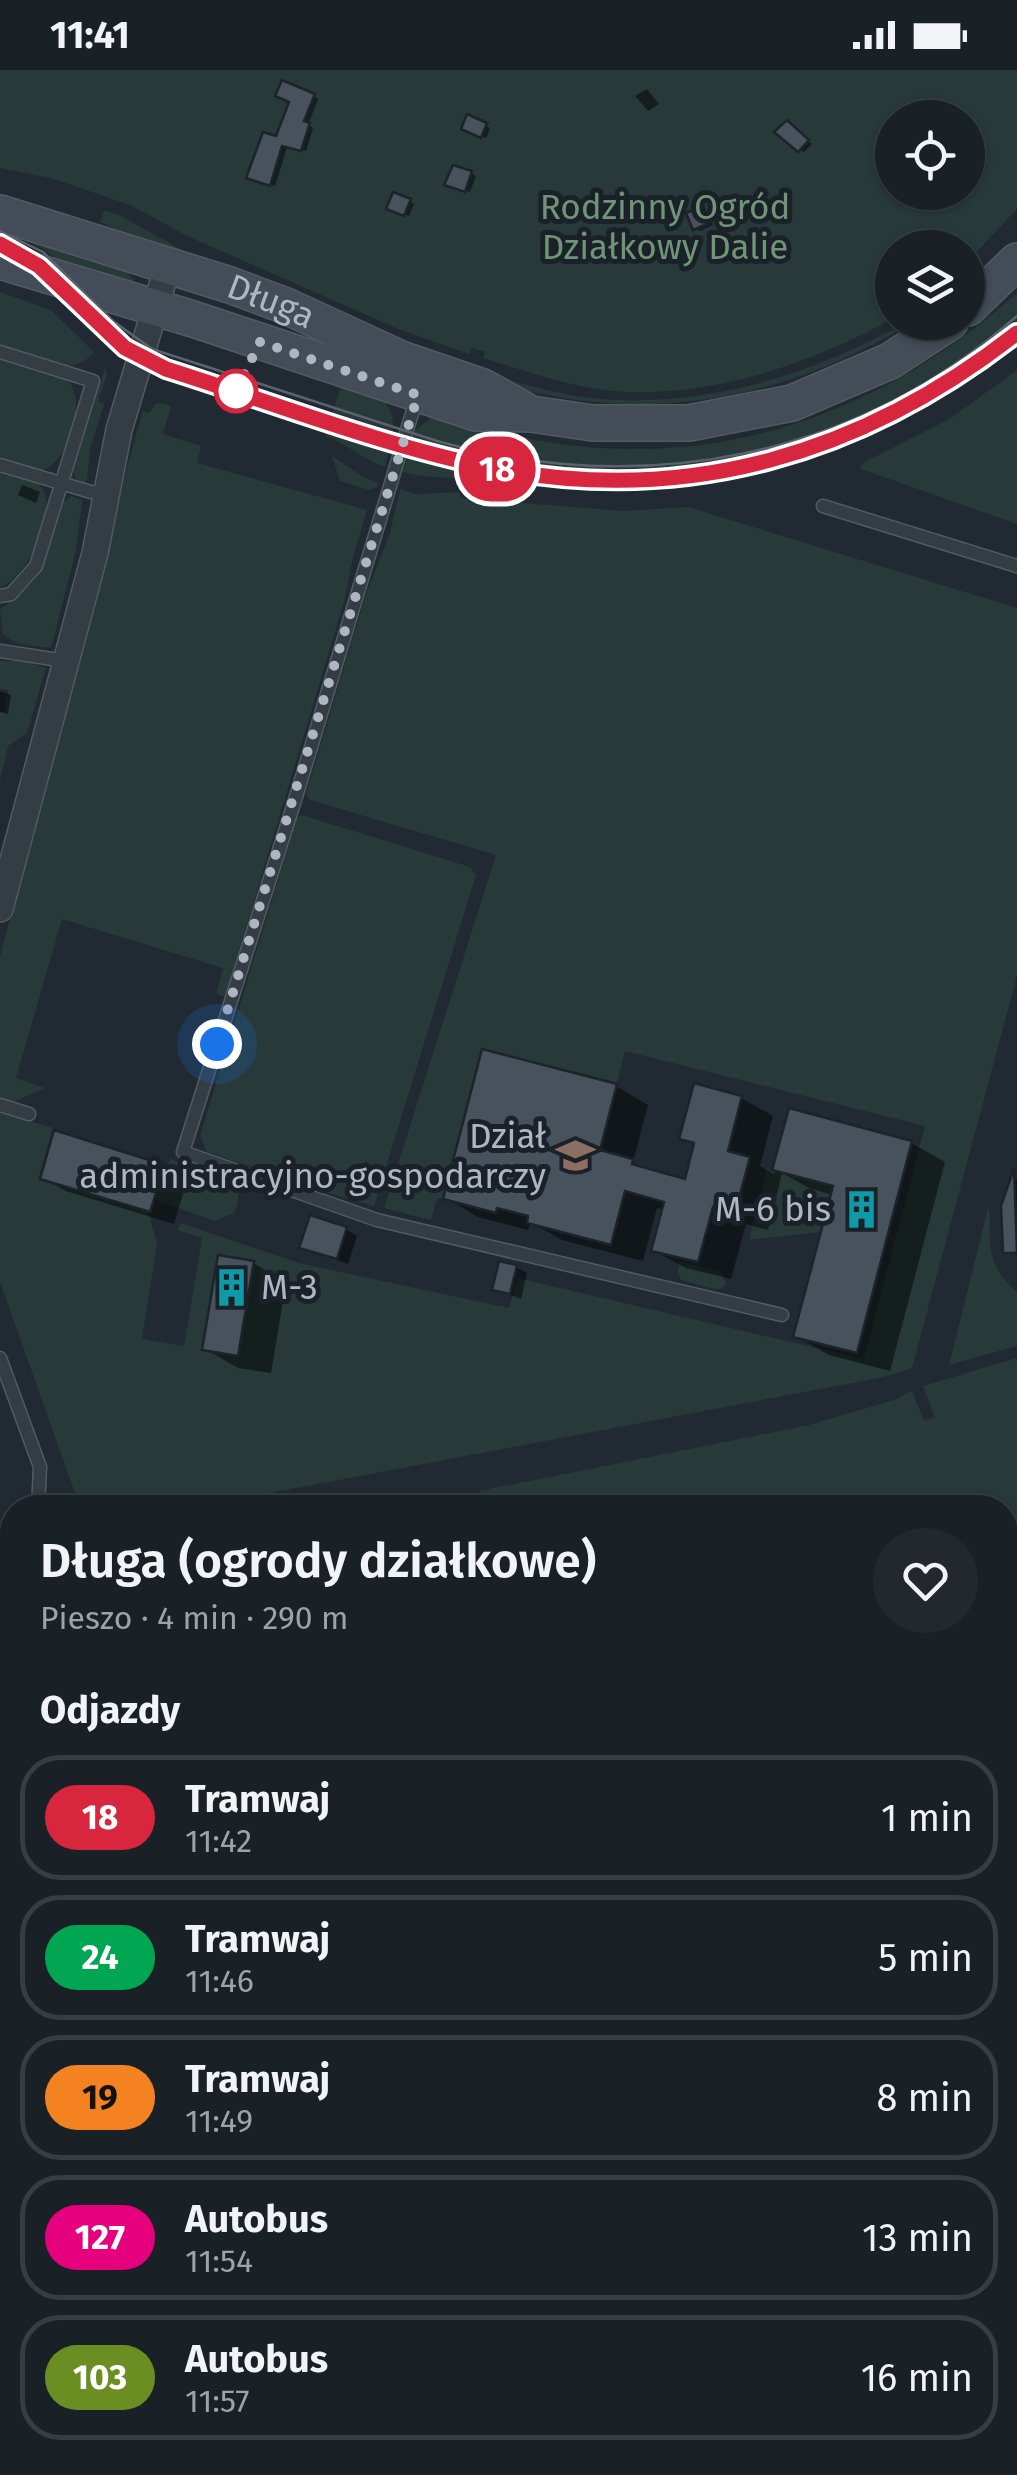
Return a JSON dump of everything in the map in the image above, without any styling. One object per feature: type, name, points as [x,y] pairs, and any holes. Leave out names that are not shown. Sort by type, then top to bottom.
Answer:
[{"type":"street","name":"Długa","points":[[0,213],[286,306],[401,360],[483,386],[531,414]]},
{"type":"street","name":"Długa","points":[[0,261],[476,413],[654,425],[724,419],[809,397],[890,361],[922,340]]},
{"type":"street","points":[[985,292],[1017,262]]},
{"type":"street","points":[[0,909],[95,553],[119,430],[168,265]]},
{"type":"lane","points":[[0,352],[94,381],[36,566],[24,583],[10,594],[0,596]]},
{"type":"lane","points":[[418,395],[295,800],[181,1152],[377,1220],[782,1315]]},
{"type":"lane","points":[[0,465],[106,493]]},
{"type":"lane","points":[[823,506],[1017,566]]},
{"type":"lane","points":[[0,651],[65,661]]},
{"type":"lane","points":[[0,1105],[29,1114]]},
{"type":"lane","points":[[0,1358],[40,1467],[39,1495]]},
{"type":"green space","name":"Rodzinny Ogród Działkowy Dalie","points":[[0,70],[1017,70],[1017,209],[985,243],[985,230],[875,230],[875,328],[764,373],[661,392],[590,388],[483,358],[485,352],[472,348],[469,354],[401,330],[187,236],[130,205],[51,178],[0,168]]},
{"type":"green space","points":[[104,210],[197,258],[154,246],[100,222]]},
{"type":"green space","points":[[14,234],[122,266],[141,289],[67,269],[45,250]]},
{"type":"green space","points":[[0,292],[51,310],[94,352],[74,365],[62,366],[0,347]]},
{"type":"green space","points":[[1017,293],[1017,342],[959,386],[899,421],[836,448],[771,467],[704,480],[635,485],[565,485],[403,472],[416,430],[434,415],[568,445],[631,449],[692,446],[752,436],[865,396],[958,340],[985,340],[985,320]]},
{"type":"green space","points":[[881,340],[780,383],[687,402],[591,402],[509,387],[479,371],[583,397],[668,399],[750,386]]},
{"type":"green space","points":[[0,357],[54,372],[73,389],[73,428],[62,454],[45,469],[29,469],[0,460]]},
{"type":"green space","points":[[105,368],[107,374],[98,401],[104,404],[90,449],[87,481],[83,482],[76,479],[73,470]]},
{"type":"green space","points":[[1017,370],[1017,524],[861,469],[861,464],[951,418]]},
{"type":"green space","points":[[341,387],[374,395],[390,411],[393,434],[385,467],[325,436]]},
{"type":"green space","points":[[155,404],[171,406],[163,434],[201,446],[197,463],[367,510],[344,602],[225,997],[216,994],[223,968],[62,919],[16,1078],[45,1088],[14,1102],[0,1098],[0,957],[143,411],[149,413]]},
{"type":"green space","points":[[332,456],[379,483],[377,487],[369,490],[340,481]]},
{"type":"green space","points":[[0,469],[24,476],[43,490],[46,515],[29,559],[20,572],[0,587]]},
{"type":"green space","points":[[400,489],[416,494],[460,492],[460,498],[623,511],[688,507],[1017,608],[1017,976],[912,1368],[884,1377],[260,1495],[76,1495],[0,1282],[0,1112],[53,1128],[38,1180],[148,1212],[157,1243],[142,1339],[184,1346],[202,1238],[178,1230],[180,1223],[299,1263],[509,1308],[517,1278],[864,1359],[925,1126],[625,1051],[617,1084],[483,1049],[443,1199],[437,1198],[431,1220],[384,1208],[496,855],[310,800],[306,794],[366,594],[390,533]]},
{"type":"green space","points":[[71,496],[82,500],[76,551],[51,648],[15,643],[3,634],[0,610],[40,572],[64,502]]},
{"type":"green space","points":[[0,661],[24,661],[46,668],[27,733],[8,746],[0,781],[0,712],[4,712],[8,690],[0,689]]},
{"type":"green space","points":[[302,815],[470,867],[476,875],[374,1206],[321,1191],[314,1184],[316,1168],[302,1163],[296,1176],[287,1179],[207,1152],[200,1136],[297,818]]},
{"type":"green space","points":[[170,1159],[229,1178],[238,1194],[234,1213],[215,1221],[158,1201],[156,1196]]},
{"type":"green space","points":[[767,1169],[833,1186],[820,1232],[749,1240]]},
{"type":"green space","points":[[989,1204],[994,1260],[1017,1292],[1017,1346],[949,1365]]},
{"type":"green space","points":[[680,1261],[721,1272],[726,1283],[715,1289],[681,1280]]},
{"type":"green space","points":[[1017,1358],[1017,1495],[479,1495],[479,1491],[809,1425],[912,1391],[924,1420],[935,1418],[923,1386]]},
{"type":"building","points":[[282,80],[315,94],[304,121],[310,123],[301,151],[282,146],[270,186],[246,178],[263,132],[276,136],[289,102],[275,96]]},
{"type":"building","points":[[467,114],[487,123],[481,138],[461,129]]},
{"type":"building","points":[[787,120],[809,140],[798,152],[774,132]]},
{"type":"building","points":[[453,165],[472,171],[465,192],[444,185]]},
{"type":"building","points":[[393,192],[411,199],[404,216],[386,209]]},
{"type":"building","points":[[703,206],[710,223],[693,230],[686,213]]},
{"type":"building","points":[[482,1049],[617,1084],[600,1150],[685,1179],[694,1143],[679,1139],[694,1083],[742,1096],[728,1151],[750,1157],[735,1213],[713,1207],[698,1262],[651,1251],[664,1202],[625,1191],[611,1245],[527,1223],[528,1216],[497,1208],[496,1213],[443,1199]]},
{"type":"building","name":"M-6 bis","points":[[789,1108],[912,1141],[857,1353],[793,1337],[833,1186],[772,1170]]},
{"type":"building","points":[[54,1130],[165,1165],[150,1212],[40,1179]]},
{"type":"building","points":[[1014,1168],[1017,1253],[1003,1253],[1001,1206]]},
{"type":"building","points":[[310,1215],[347,1227],[337,1259],[299,1248]]},
{"type":"building","name":"M-3","points":[[218,1255],[254,1261],[238,1356],[202,1350]]},
{"type":"building","points":[[499,1261],[517,1265],[510,1294],[492,1290]]},
{"type":"tram line","points":[[0,231],[43,252],[113,321],[152,349],[437,441],[515,458],[592,466],[669,464],[744,453],[816,433],[887,404],[954,365],[1017,316]]},
{"type":"tram line","name":"18","points":[[0,244],[39,266],[125,348],[166,369],[462,461],[524,474],[586,480],[648,480],[714,473],[824,445],[920,401],[1017,333]]},
{"type":"place","name":"Dział administracyjno-gospodarczy","points":[[576,1156]]},
{"type":"place","name":"M-6 bis","points":[[861,1209]]},
{"type":"place","name":"M-3","points":[[231,1287]]},
{"type":"route","points":[[217,1044],[418,395],[260,342],[236,391]]}]
